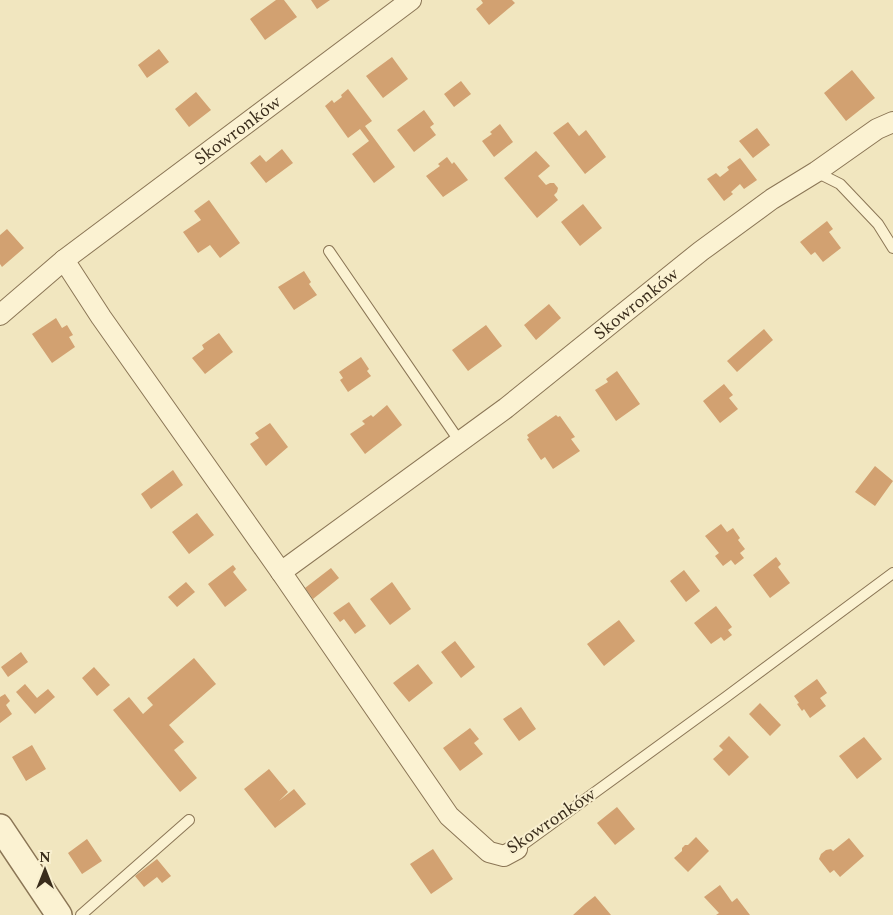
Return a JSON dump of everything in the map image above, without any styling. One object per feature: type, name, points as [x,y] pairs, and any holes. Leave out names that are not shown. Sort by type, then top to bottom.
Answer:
[{"type":"street","name":"Skowronków","points":[[0,315],[64,260],[411,0]]},
{"type":"street","name":"Skowronków","points":[[282,572],[506,408],[701,251],[772,199],[816,172],[877,129],[893,122]]},
{"type":"street","name":"Skowronków","points":[[64,260],[282,572],[449,816],[489,852],[504,856],[517,849]]},
{"type":"street","points":[[0,827],[59,915]]},
{"type":"lane","points":[[816,172],[840,184],[878,224],[893,248]]},
{"type":"lane","points":[[329,251],[460,442]]},
{"type":"lane","name":"Skowronków","points":[[517,849],[893,573]]},
{"type":"lane","points":[[82,915],[190,820]]},
{"type":"building","points":[[276,0],[284,0],[297,17],[265,40],[250,19]]},
{"type":"building","points":[[311,0],[330,0],[317,9]]},
{"type":"building","points":[[481,0],[512,0],[515,3],[489,25],[476,9],[483,3]]},
{"type":"building","points":[[159,49],[169,62],[147,78],[138,65]]},
{"type":"building","points":[[392,57],[408,79],[383,98],[366,76]]},
{"type":"building","points":[[852,70],[875,98],[846,121],[824,93]]},
{"type":"building","points":[[461,81],[471,94],[454,107],[444,94]]},
{"type":"building","points":[[348,89],[372,121],[365,126],[395,167],[374,183],[352,154],[369,141],[360,129],[348,138],[325,106],[332,100],[334,103]]},
{"type":"building","points":[[196,92],[211,110],[189,127],[175,109]]},
{"type":"building","points":[[424,110],[434,124],[430,127],[436,135],[414,152],[397,130]]},
{"type":"building","points":[[568,122],[579,136],[586,130],[606,157],[585,174],[553,133]]},
{"type":"building","points":[[500,124],[513,142],[494,157],[482,141],[492,134],[490,132]]},
{"type":"building","points":[[757,128],[770,145],[753,158],[739,141]]},
{"type":"building","points":[[282,149],[293,163],[266,183],[250,163],[260,155],[266,162]]},
{"type":"building","points":[[536,151],[550,166],[538,176],[546,185],[554,183],[558,188],[554,195],[558,200],[537,218],[504,178]]},
{"type":"building","points":[[447,157],[452,164],[454,162],[468,180],[443,197],[426,176],[440,166],[438,164]]},
{"type":"building","points":[[740,158],[757,180],[744,189],[740,184],[731,192],[733,194],[724,201],[707,179],[716,173],[720,177],[729,170],[727,167]]},
{"type":"building","points":[[209,200],[240,243],[220,258],[210,245],[198,253],[183,232],[201,220],[194,211]]},
{"type":"building","points":[[583,204],[602,228],[580,246],[561,222]]},
{"type":"building","points":[[827,221],[833,229],[829,232],[841,248],[823,262],[815,252],[811,255],[800,242]]},
{"type":"building","points":[[7,229],[24,248],[2,267],[0,264],[0,235]]},
{"type":"building","points":[[304,271],[311,282],[309,284],[317,295],[294,310],[278,287]]},
{"type":"building","points":[[549,304],[561,318],[536,340],[524,325]]},
{"type":"building","points":[[56,318],[62,328],[67,325],[73,335],[69,337],[75,347],[52,363],[32,334]]},
{"type":"building","points":[[486,325],[502,346],[468,371],[452,350]]},
{"type":"building","points":[[764,329],[773,340],[737,372],[727,361]]},
{"type":"building","points":[[219,333],[233,352],[205,374],[192,358],[204,349],[202,345]]},
{"type":"building","points":[[361,357],[371,376],[348,392],[340,380],[343,378],[339,372]]},
{"type":"building","points":[[617,371],[640,404],[616,421],[595,390],[608,382],[606,379]]},
{"type":"building","points":[[724,384],[733,395],[729,398],[738,409],[720,423],[703,401]]},
{"type":"building","points":[[387,405],[402,425],[365,454],[350,434],[365,424],[362,421],[371,415],[373,417]]},
{"type":"building","points":[[556,415],[560,416],[575,437],[571,439],[580,451],[553,469],[545,457],[541,460],[527,439],[529,438],[527,435]]},
{"type":"building","points":[[270,423],[288,447],[266,466],[250,444],[259,438],[255,433]]},
{"type":"building","points":[[875,466],[893,481],[875,506],[855,492]]},
{"type":"building","points":[[173,470],[183,485],[151,509],[141,494]]},
{"type":"building","points":[[197,513],[214,535],[189,554],[172,532]]},
{"type":"building","points":[[721,524],[727,532],[733,528],[740,538],[738,540],[745,549],[740,553],[744,558],[735,565],[731,560],[723,566],[715,556],[719,553],[705,536]]},
{"type":"building","points":[[776,557],[781,564],[778,567],[790,583],[770,598],[753,575]]},
{"type":"building","points":[[233,565],[236,569],[233,572],[247,590],[225,607],[208,584]]},
{"type":"building","points":[[331,568],[339,578],[313,599],[305,588]]},
{"type":"building","points":[[684,570],[700,591],[686,602],[670,581]]},
{"type":"building","points":[[186,582],[195,592],[177,607],[168,597]]},
{"type":"building","points":[[392,582],[411,609],[390,625],[370,599]]},
{"type":"building","points":[[349,602],[366,626],[355,634],[344,619],[340,622],[333,613]]},
{"type":"building","points":[[716,606],[732,627],[728,630],[732,635],[724,641],[721,637],[711,644],[694,623]]},
{"type":"building","points":[[619,620],[635,641],[604,666],[587,644]]},
{"type":"building","points":[[455,641],[475,667],[461,678],[441,652]]},
{"type":"building","points":[[21,652],[28,662],[8,677],[1,667]]},
{"type":"building","points":[[194,658],[216,684],[169,725],[184,742],[174,750],[197,778],[180,792],[113,710],[129,697],[143,714],[153,705],[147,698]]},
{"type":"building","points":[[418,664],[433,683],[409,702],[393,683]]},
{"type":"building","points":[[94,667],[110,685],[97,696],[82,678]]},
{"type":"building","points":[[817,679],[827,693],[820,698],[826,706],[810,718],[804,709],[802,711],[794,696]]},
{"type":"building","points":[[25,684],[37,698],[48,689],[55,697],[35,714],[16,692]]},
{"type":"building","points":[[5,694],[10,701],[6,705],[12,714],[0,723],[0,697]]},
{"type":"building","points":[[760,703],[781,725],[770,736],[749,714]]},
{"type":"building","points":[[521,707],[536,729],[519,741],[503,719]]},
{"type":"building","points":[[470,728],[479,739],[474,743],[483,754],[460,771],[443,748]]},
{"type":"building","points":[[729,736],[749,757],[729,776],[713,759],[723,750],[719,746]]},
{"type":"building","points":[[864,737],[882,759],[857,779],[839,756]]},
{"type":"building","points":[[32,745],[46,769],[26,781],[12,757]]},
{"type":"building","points":[[269,769],[288,792],[279,801],[294,789],[306,804],[275,828],[244,789]]},
{"type":"building","points":[[617,807],[635,829],[615,845],[597,823]]},
{"type":"building","points":[[696,837],[709,851],[688,872],[674,858],[682,851],[685,845],[688,845]]},
{"type":"building","points":[[849,838],[864,856],[840,877],[834,870],[830,873],[819,859],[826,850],[831,849],[833,851]]},
{"type":"building","points":[[87,839],[102,861],[82,874],[68,853]]},
{"type":"building","points":[[433,849],[453,879],[431,894],[410,864]]},
{"type":"building","points":[[157,859],[171,876],[162,883],[157,877],[144,887],[135,876]]},
{"type":"building","points":[[720,885],[732,902],[737,898],[750,915],[716,915],[719,913],[704,897]]},
{"type":"building","points":[[595,896],[611,915],[573,915],[585,904]]}]
